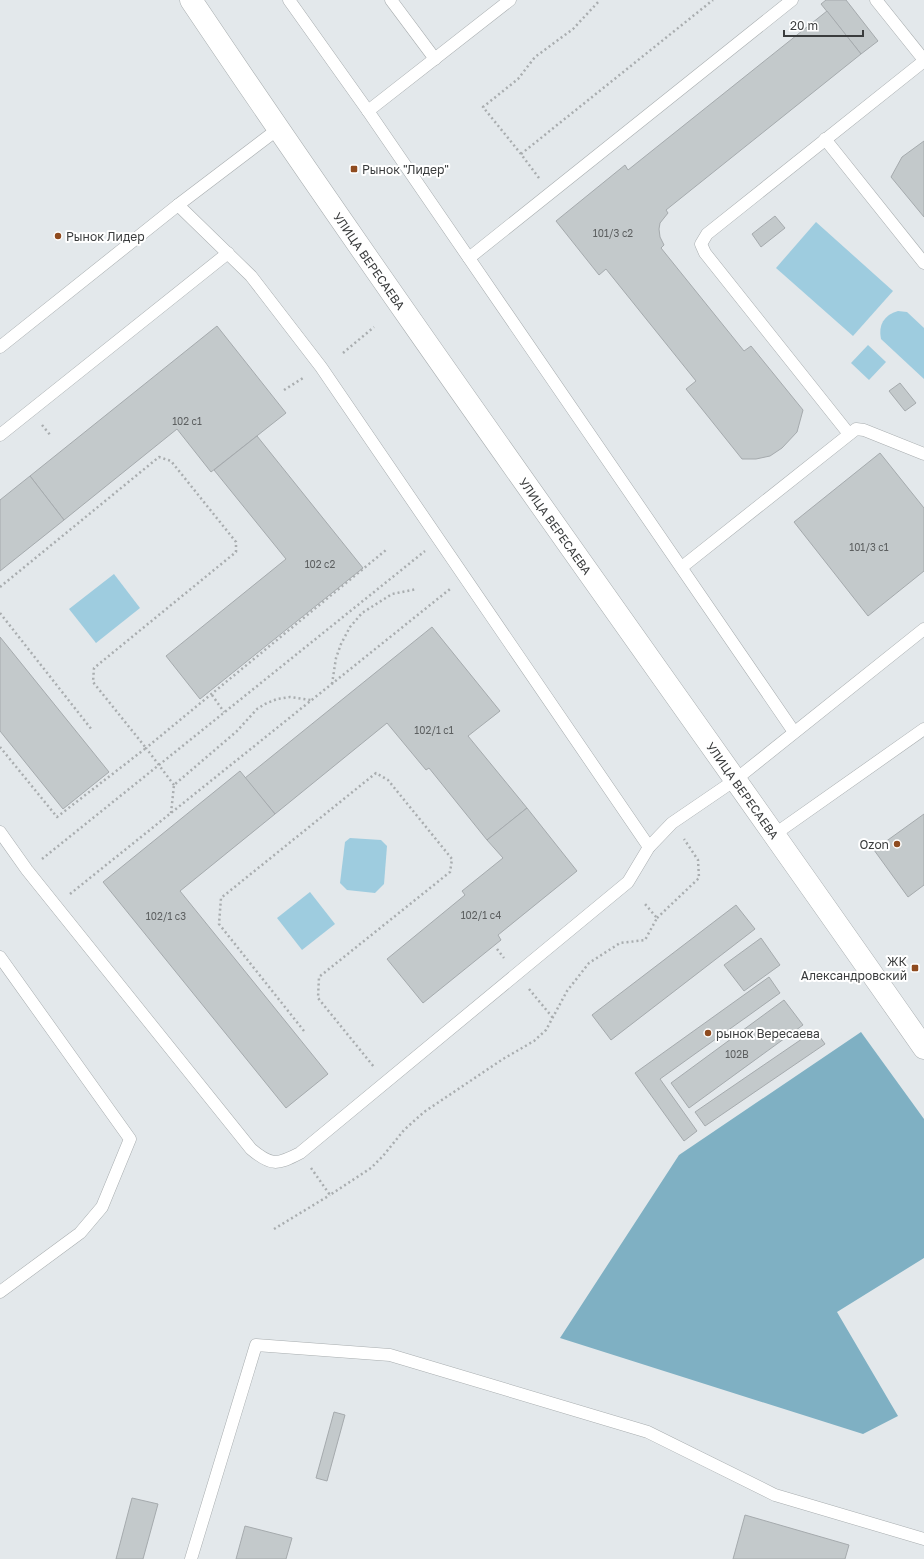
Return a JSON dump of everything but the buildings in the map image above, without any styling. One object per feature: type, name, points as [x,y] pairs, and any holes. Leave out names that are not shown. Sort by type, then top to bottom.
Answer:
[{"type":"main road","name":"УЛИЦА ВЕРЕСАЕВА","points":[[191,0],[278,129],[924,1048]]},
{"type":"lane","points":[[289,0],[368,111],[794,732]]},
{"type":"lane","points":[[391,0],[435,59]]},
{"type":"lane","points":[[368,111],[510,0]]},
{"type":"lane","points":[[469,258],[792,0]]},
{"type":"lane","points":[[849,434],[704,253],[701,244],[707,234],[924,60],[876,0]]},
{"type":"lane","points":[[0,347],[178,205],[278,129]]},
{"type":"lane","points":[[825,139],[924,263]]},
{"type":"lane","points":[[178,205],[251,276],[321,367],[649,847]]},
{"type":"lane","points":[[0,435],[228,253]]},
{"type":"lane","points":[[682,568],[856,429],[864,430],[924,454]]},
{"type":"lane","points":[[0,832],[28,870],[251,1149],[264,1160],[282,1162],[300,1153],[628,882],[649,847],[672,823],[735,780],[924,629]]},
{"type":"lane","points":[[775,834],[924,729]]},
{"type":"lane","points":[[0,957],[130,1139],[102,1207],[80,1234],[0,1292]]},
{"type":"lane","points":[[191,1559],[256,1345],[390,1354],[648,1432],[775,1495],[924,1539]]},
{"type":"path","points":[[551,192],[483,107],[518,80],[535,57],[573,30],[600,0]]},
{"type":"path","points":[[521,154],[713,0]]},
{"type":"path","points":[[343,353],[374,327]]},
{"type":"path","points":[[284,390],[303,378]]},
{"type":"path","points":[[0,587],[158,457],[171,461],[236,542],[236,552],[94,668],[93,682],[174,785],[171,814]]},
{"type":"path","points":[[28,870],[439,540]]},
{"type":"path","points":[[0,747],[57,817],[212,695],[386,550]]},
{"type":"path","points":[[56,905],[465,577]]},
{"type":"path","points":[[332,684],[336,658],[341,644],[350,628],[362,613],[392,594],[417,589]]},
{"type":"path","points":[[0,613],[92,730]]},
{"type":"path","points":[[212,695],[224,712]]},
{"type":"path","points":[[174,785],[237,731],[257,709],[265,704],[277,699],[290,697],[311,700]]},
{"type":"path","points":[[304,1031],[219,924],[221,898],[376,773],[388,780],[452,859],[450,872],[320,977],[318,998],[386,1082]]},
{"type":"path","points":[[274,1229],[371,1168],[404,1130],[424,1112],[503,1059],[534,1041],[546,1030],[567,991],[589,963],[620,943],[645,940],[657,918],[699,878],[698,860],[672,823]]},
{"type":"path","points":[[646,904],[657,918]]},
{"type":"path","points":[[300,1153],[330,1195]]},
{"type":"shaded area","points":[[816,222],[893,291],[853,336],[776,268]]},
{"type":"shaded area","points":[[898,311],[907,312],[924,328],[924,379],[881,339],[880,329],[883,321],[889,315]]},
{"type":"shaded area","points":[[868,345],[886,362],[869,380],[851,363]]},
{"type":"shaded area","points":[[114,574],[140,608],[96,643],[69,609]]},
{"type":"shaded area","points":[[350,838],[381,840],[387,846],[384,884],[375,893],[347,890],[340,883],[345,842]]},
{"type":"shaded area","points":[[310,892],[335,924],[302,950],[277,918]]},
{"type":"shaded area","points":[[861,1032],[924,1119],[924,1258],[837,1312],[898,1416],[863,1434],[560,1338],[679,1155]]},
{"type":"place","name":"Рынок \"Лидер\"","points":[[354,169]]},
{"type":"place","name":"Рынок Лидер","points":[[58,236]]},
{"type":"place","name":"Ozon","points":[[897,844]]},
{"type":"place","name":"ЖК Александровский","points":[[915,968]]},
{"type":"place","name":"рынок Вересаева","points":[[708,1033]]}]
